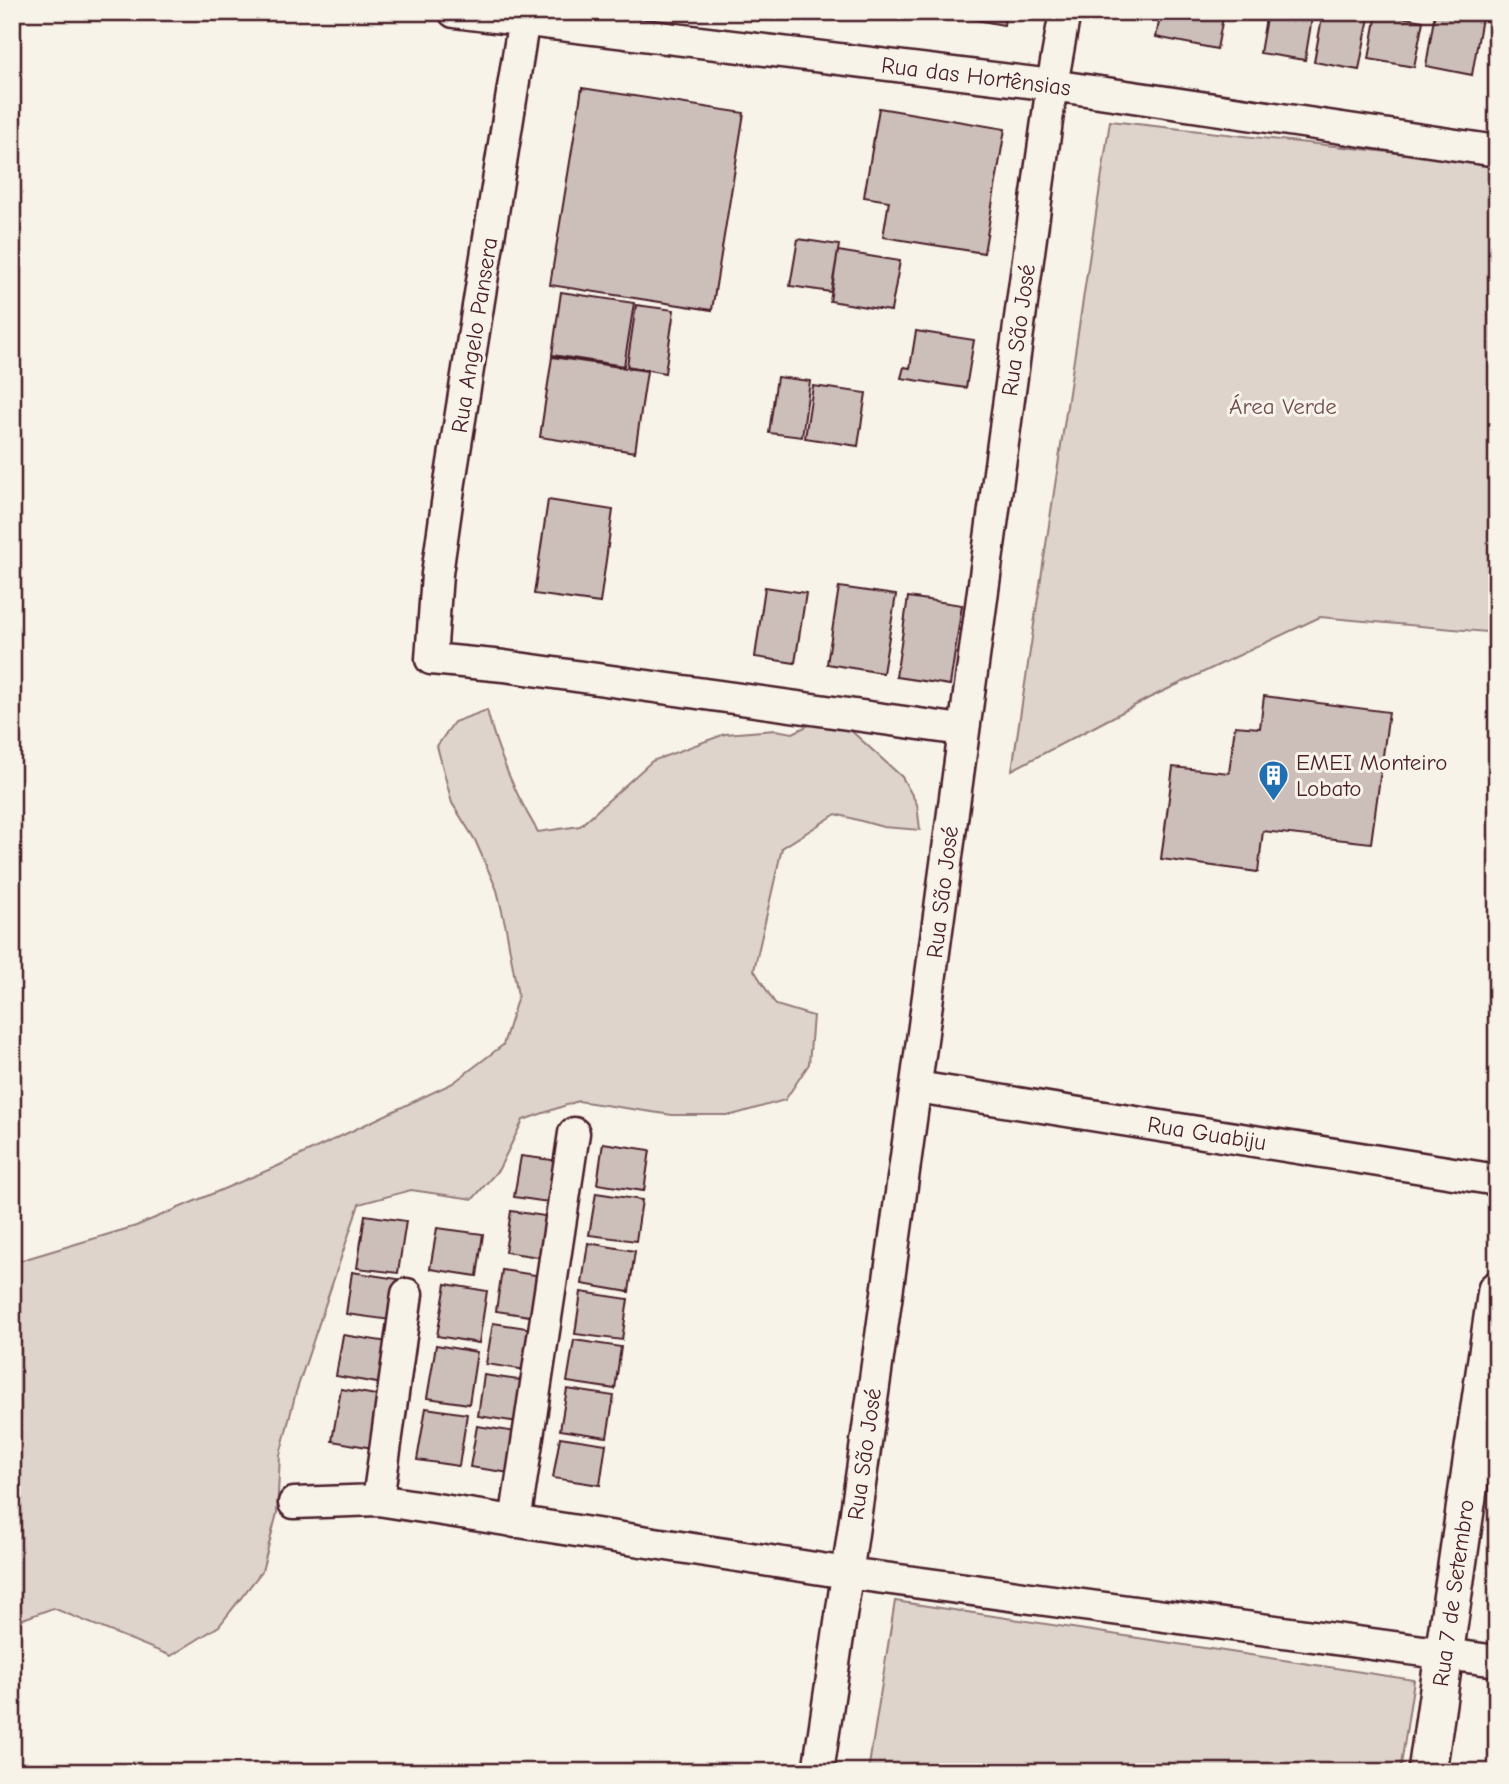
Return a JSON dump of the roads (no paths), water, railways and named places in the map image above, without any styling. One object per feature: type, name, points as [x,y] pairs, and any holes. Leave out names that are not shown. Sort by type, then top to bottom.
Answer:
[{"type":"street","name":"Rua das Hortênsias","points":[[454,12],[525,17],[1052,85],[1497,151]]},
{"type":"street","name":"Rua São José","points":[[818,1772],[917,1087],[962,730],[1052,85],[1065,12]]},
{"type":"street","name":"Rua Angelo Pansera","points":[[525,17],[450,482],[430,659],[517,668],[962,730]]},
{"type":"street","name":"Rua Guabiju","points":[[917,1087],[1497,1180]]},
{"type":"street","points":[[515,1522],[574,1133]]},
{"type":"street","name":"Rua 7 de Setembro","points":[[1427,1772],[1497,1290]]},
{"type":"street","points":[[378,1500],[407,1294]]},
{"type":"street","points":[[294,1503],[378,1500],[847,1573],[1497,1661]]},
{"type":"place","name":"EMEI Monteiro Lobato","points":[[1273,802]]},
{"type":"park label","name":"Área Verde","points":[[1283,406]]}]
